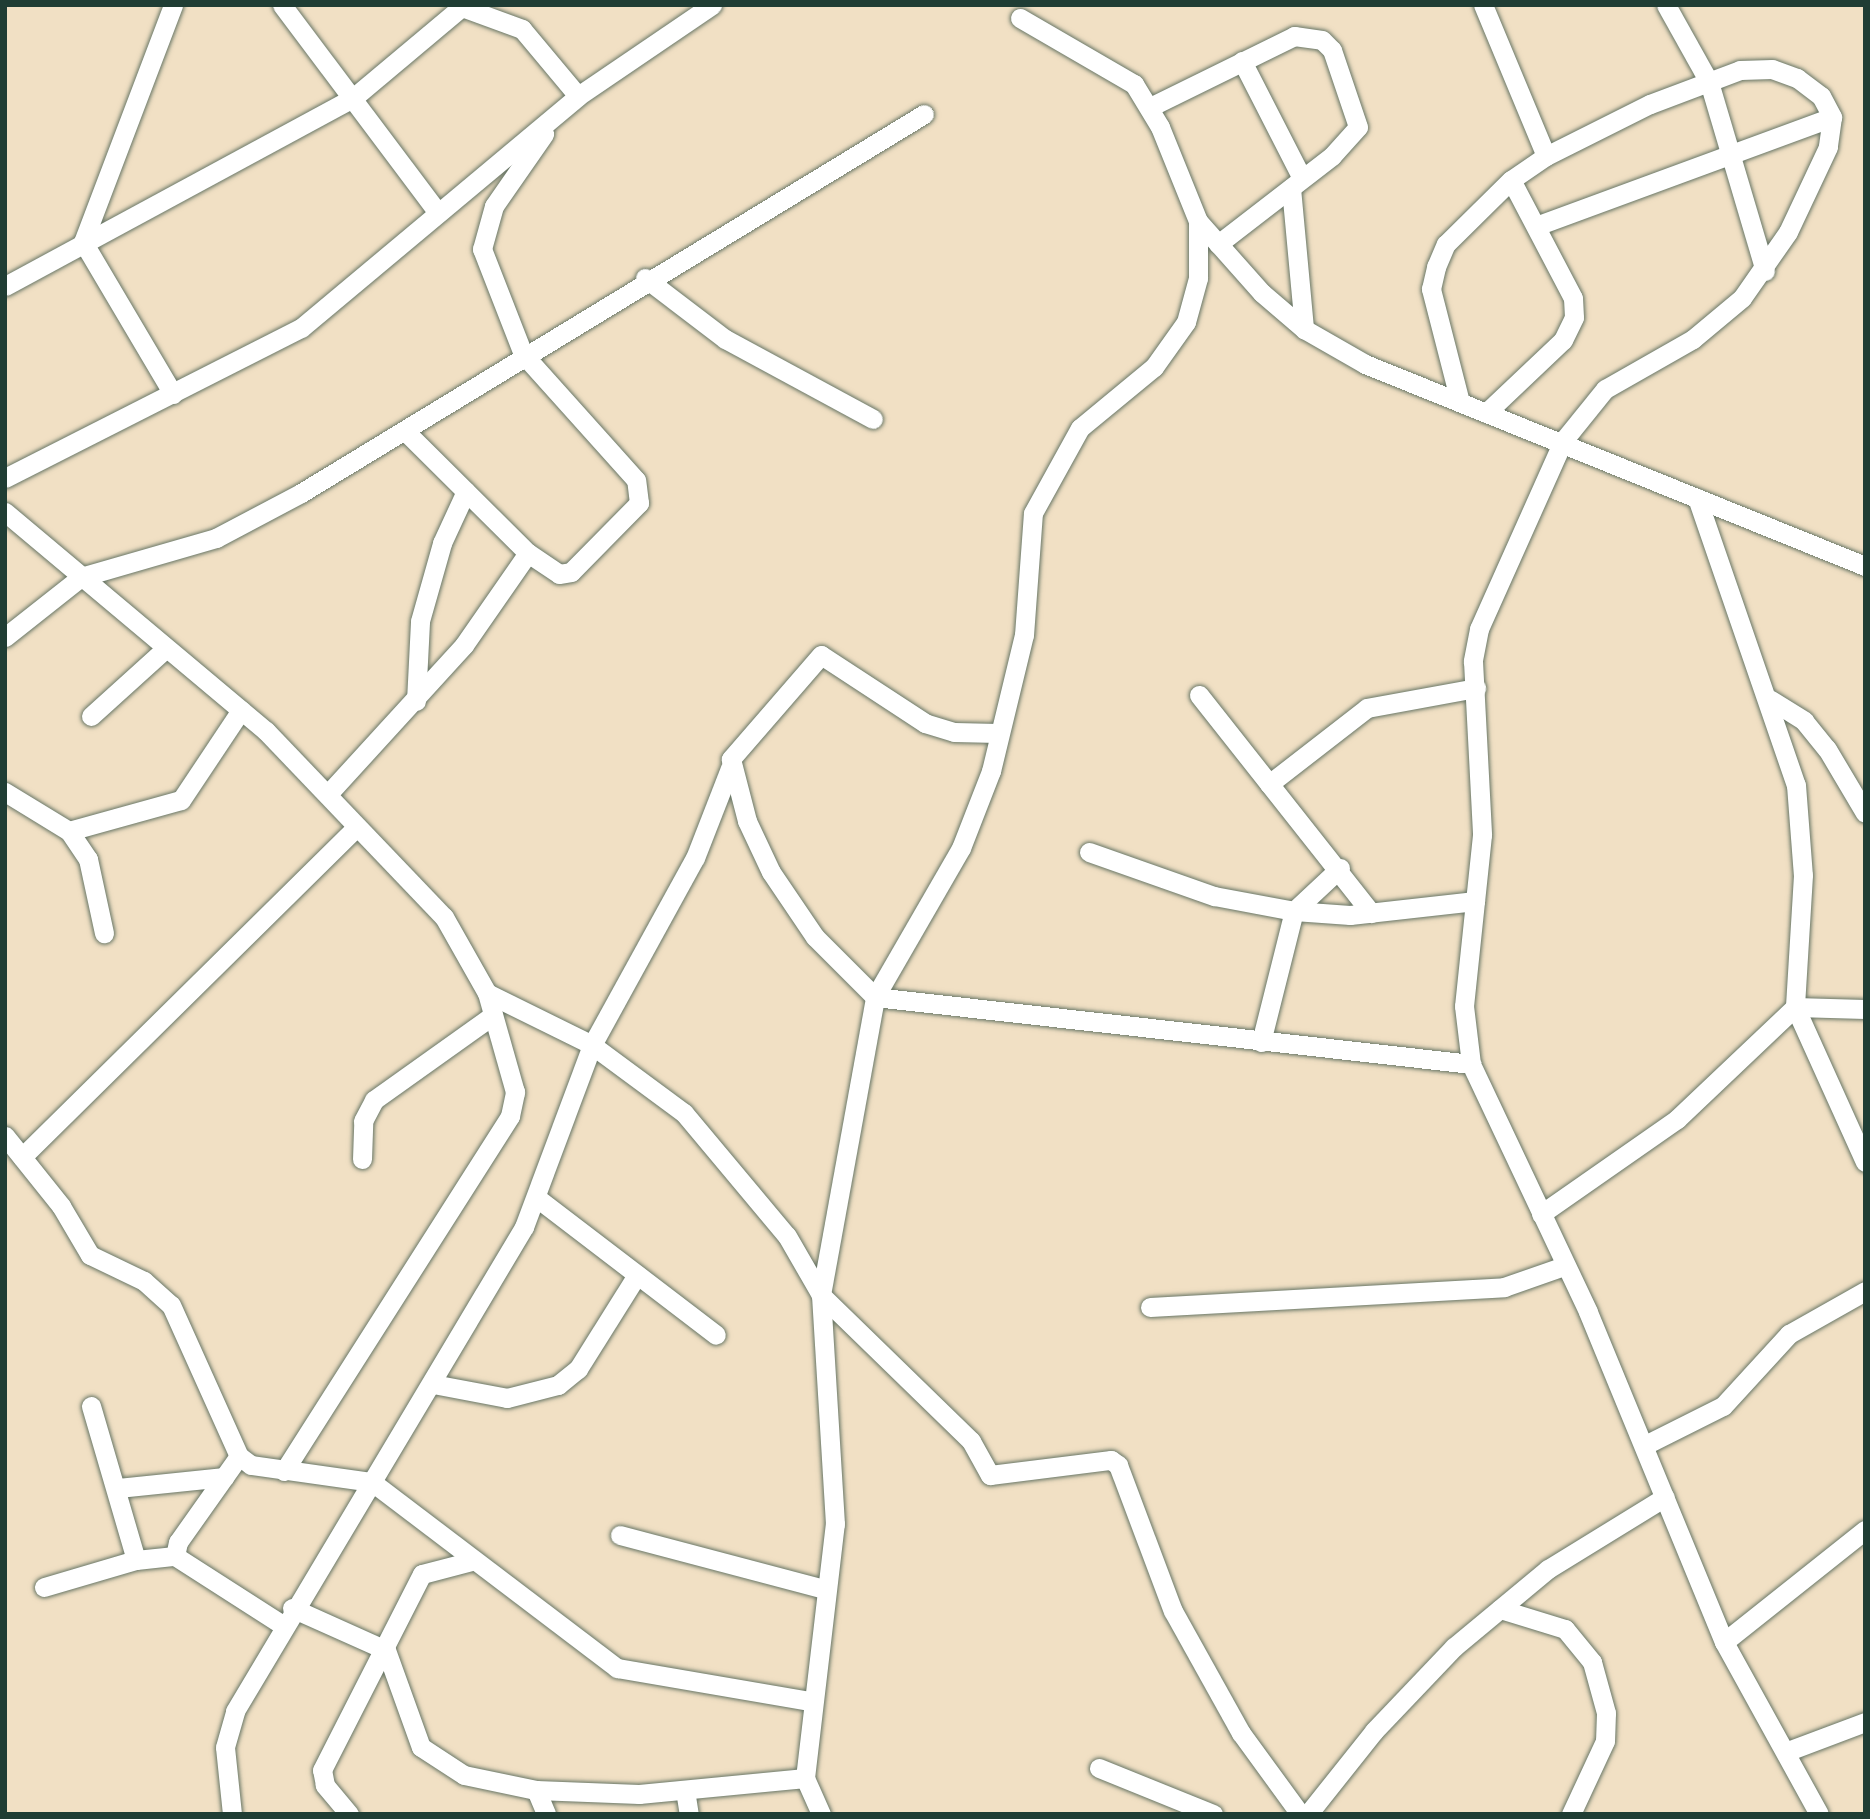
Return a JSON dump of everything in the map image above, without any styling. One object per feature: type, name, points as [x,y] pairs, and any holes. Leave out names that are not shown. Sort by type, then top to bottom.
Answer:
[{"type":"street","points":[[83,242],[173,5]]},
{"type":"street","points":[[282,5],[438,212]]},
{"type":"street","points":[[5,478],[301,328],[578,96],[712,5]]},
{"type":"street","points":[[1483,5],[1546,156]]},
{"type":"street","points":[[1666,5],[1709,82],[1732,152],[1765,271]]},
{"type":"street","points":[[5,286],[353,98],[463,6],[522,29],[578,96]]},
{"type":"street","points":[[1020,18],[1066,50],[1126,77],[1150,107],[1198,221],[1304,329],[1365,364],[1563,441],[1865,566]]},
{"type":"street","points":[[1150,107],[1294,36],[1322,40],[1332,50],[1358,127],[1296,183],[1218,244]]},
{"type":"street","points":[[1242,61],[1296,183],[1304,329]]},
{"type":"street","points":[[1460,402],[1431,289],[1446,244],[1511,180],[1546,156],[1709,82],[1772,69],[1821,96],[1832,117],[1819,170],[1765,271],[1693,339],[1605,389],[1563,441],[1479,629],[1476,688],[1482,835],[1464,1006],[1471,1064],[1645,1446],[1724,1642],[1788,1751],[1819,1814]]},
{"type":"street","points":[[406,432],[528,553],[550,571],[571,572],[639,503],[641,491],[523,354],[482,248],[484,232],[494,206],[561,110]]},
{"type":"street","points":[[5,637],[80,577],[216,538],[406,432],[523,354],[645,278],[923,114]]},
{"type":"street","points":[[1536,226],[1832,117]]},
{"type":"street","points":[[1486,413],[1563,340],[1574,317],[1573,298],[1511,180]]},
{"type":"street","points":[[817,1812],[805,1778],[811,1701],[835,1524],[821,1295],[875,997],[961,848],[998,733],[1024,635],[1032,513],[1080,428],[1154,367],[1186,322],[1198,278],[1198,221]]},
{"type":"street","points":[[83,242],[173,394]]},
{"type":"street","points":[[645,278],[725,339],[873,419]]},
{"type":"street","points":[[416,701],[420,621],[442,543],[466,491]]},
{"type":"street","points":[[1697,498],[1732,611],[1770,700],[1796,785],[1802,875],[1796,1007],[1865,1162]]},
{"type":"street","points":[[5,512],[164,650],[241,710],[328,794],[355,829],[443,917],[487,993],[515,1092],[510,1116],[284,1471]]},
{"type":"street","points":[[328,794],[416,701],[528,553]]},
{"type":"street","points":[[91,716],[164,650]]},
{"type":"street","points":[[232,1814],[225,1747],[235,1711],[287,1616],[433,1384],[537,1198],[592,1045],[695,858],[737,748],[821,655],[925,723],[954,732],[998,733]]},
{"type":"street","points":[[1269,784],[1367,708],[1476,688]]},
{"type":"street","points":[[1199,695],[1340,868],[1371,913]]},
{"type":"street","points":[[1770,700],[1804,721],[1828,748],[1865,813]]},
{"type":"street","points":[[69,831],[181,800],[241,710]]},
{"type":"street","points":[[730,768],[771,872],[815,937],[875,997],[1471,1064]]},
{"type":"street","points":[[5,792],[69,831],[88,859],[104,933]]},
{"type":"street","points":[[22,1157],[355,829]]},
{"type":"street","points":[[1088,852],[1214,896],[1294,911],[1371,913],[1475,901]]},
{"type":"street","points":[[1261,1042],[1294,911],[1340,868]]},
{"type":"street","points":[[487,993],[592,1045],[692,1122],[787,1236],[821,1295],[971,1441],[990,1475],[1111,1460],[1118,1465],[1173,1611],[1241,1733],[1300,1814]]},
{"type":"street","points":[[1541,1214],[1677,1119],[1796,1007],[1865,1009]]},
{"type":"street","points":[[362,1159],[363,1121],[374,1100],[493,1015]]},
{"type":"street","points":[[5,1136],[90,1255],[144,1281],[171,1305],[239,1456],[284,1471],[372,1482],[472,1561],[617,1668],[811,1701]]},
{"type":"street","points":[[537,1198],[716,1335]]},
{"type":"street","points":[[1150,1307],[1504,1287],[1564,1266]]},
{"type":"street","points":[[433,1384],[507,1398],[558,1385],[578,1369],[637,1275]]},
{"type":"street","points":[[1645,1446],[1723,1406],[1789,1334],[1865,1291]]},
{"type":"street","points":[[91,1406],[118,1488],[136,1560]]},
{"type":"street","points":[[175,1556],[178,1542],[239,1456]]},
{"type":"street","points":[[118,1488],[224,1477]]},
{"type":"street","points":[[1308,1814],[1374,1731],[1500,1609],[1588,1541],[1665,1497]]},
{"type":"street","points":[[1724,1642],[1865,1530]]},
{"type":"street","points":[[620,1535],[825,1589]]},
{"type":"street","points":[[44,1587],[136,1560],[175,1556],[287,1616],[386,1650]]},
{"type":"street","points":[[349,1814],[326,1785],[322,1770],[386,1650],[422,1574],[472,1561]]},
{"type":"street","points":[[1500,1609],[1565,1629],[1592,1662],[1606,1713],[1605,1741],[1570,1814]]},
{"type":"street","points":[[386,1650],[421,1747],[464,1775],[536,1790],[685,1790],[805,1778]]},
{"type":"street","points":[[1788,1751],[1865,1722]]},
{"type":"street","points":[[1099,1768],[1213,1814]]},
{"type":"street","points":[[536,1790],[547,1814]]},
{"type":"street","points":[[685,1790],[689,1814]]}]
